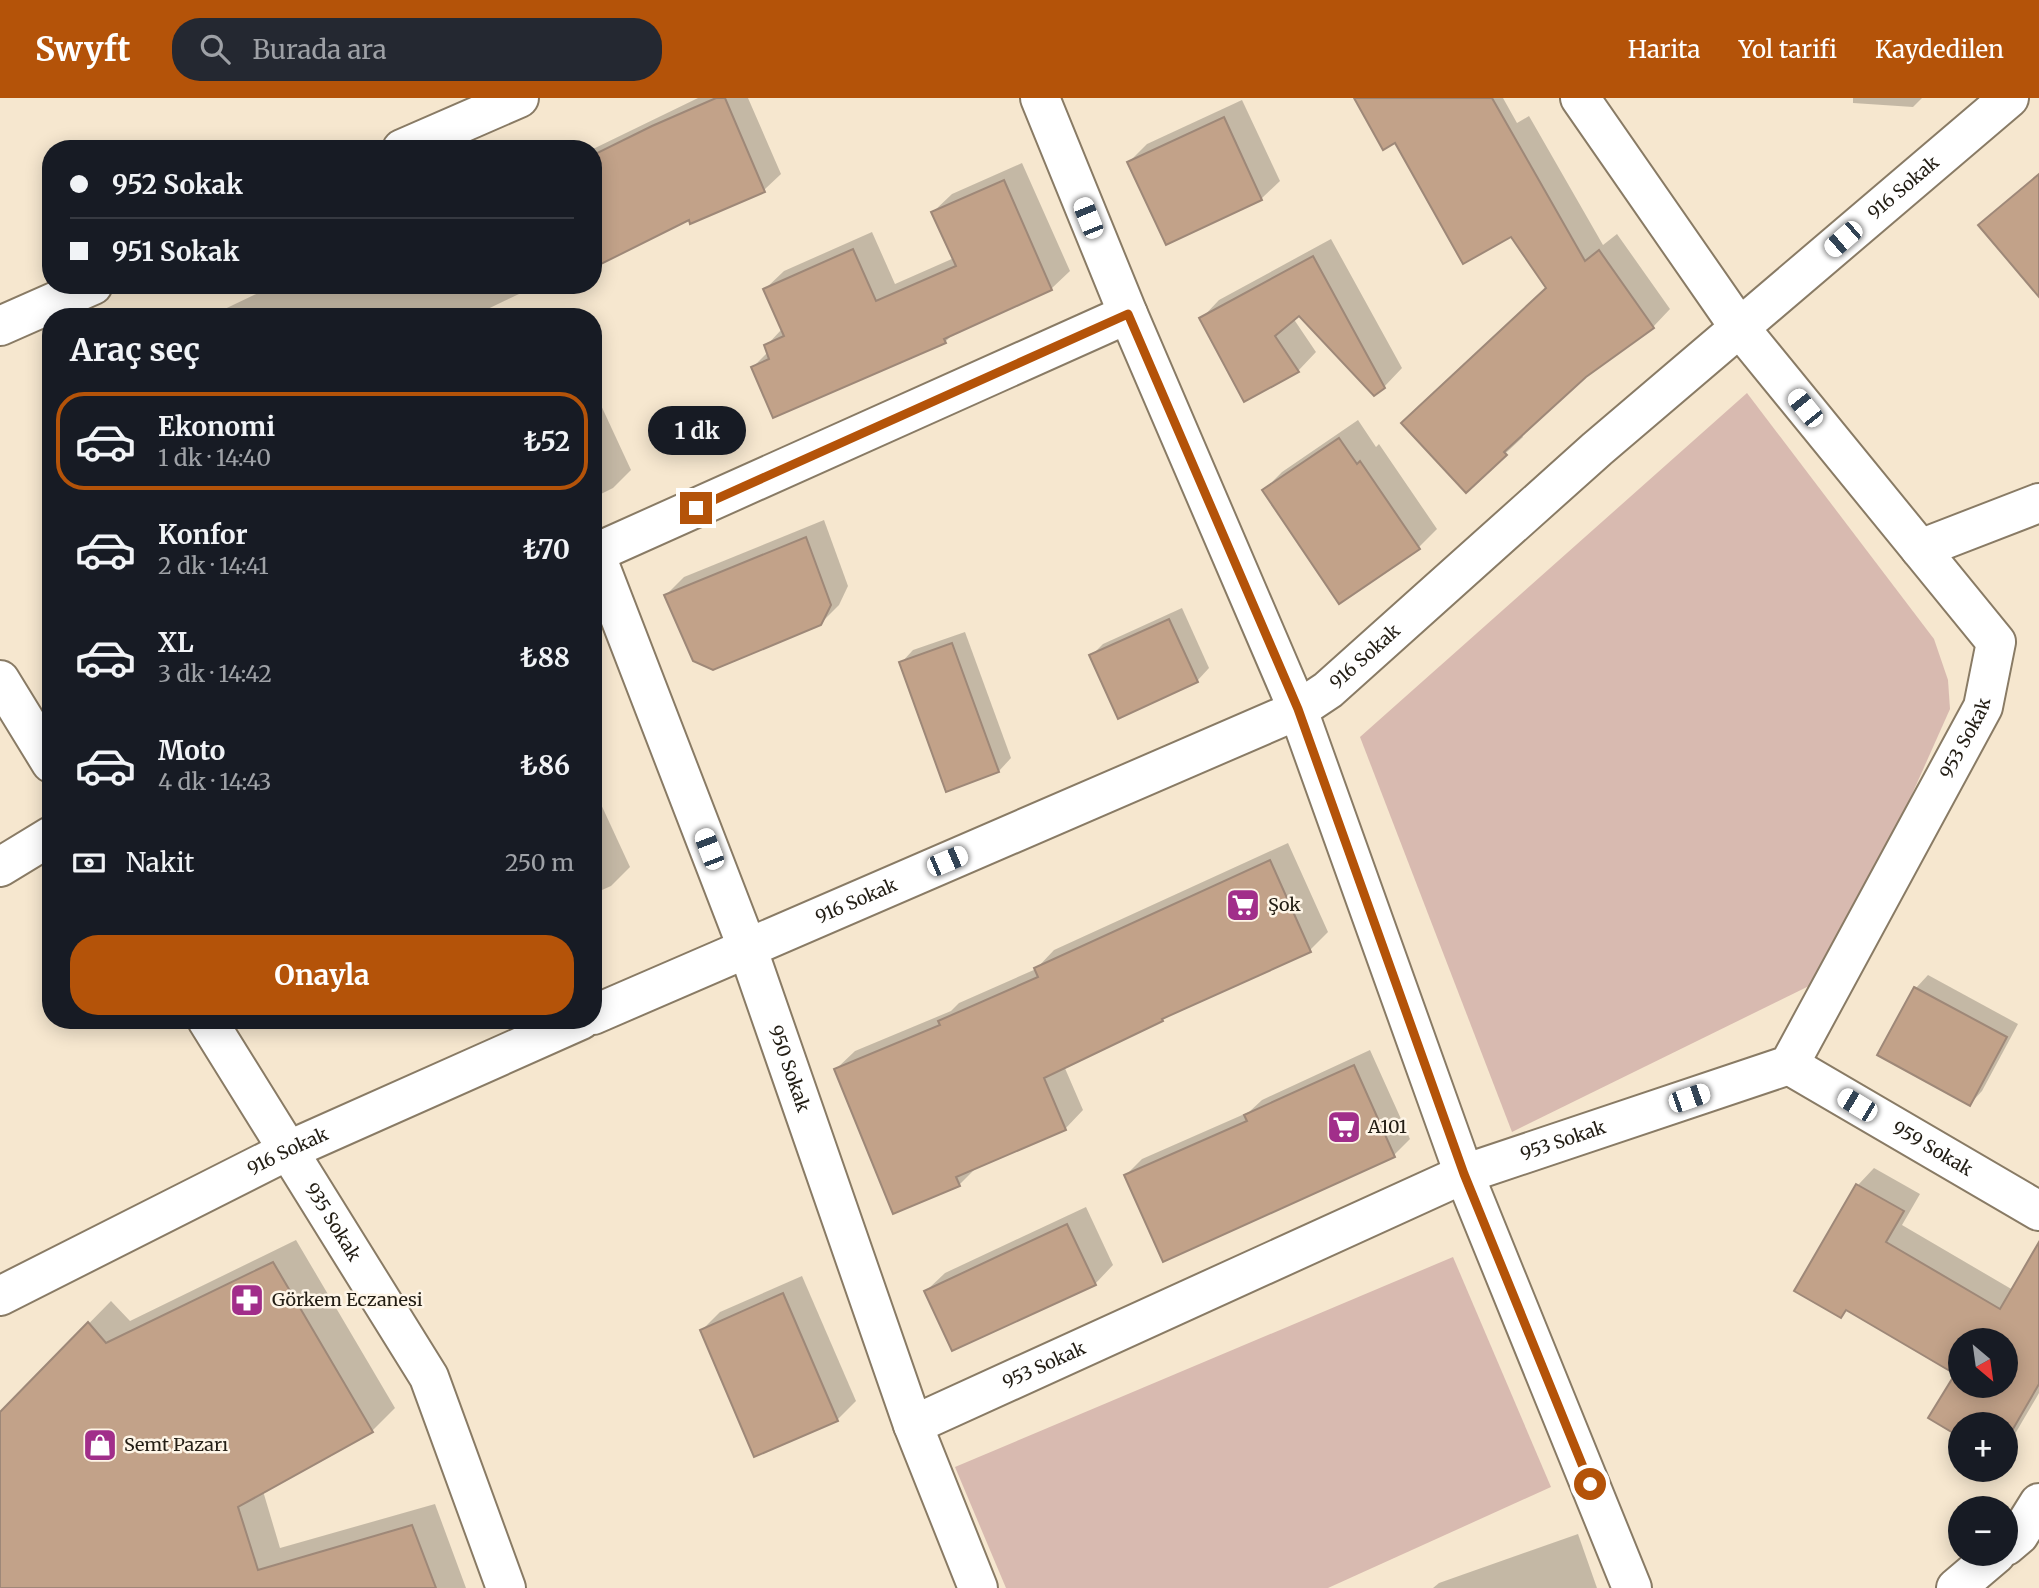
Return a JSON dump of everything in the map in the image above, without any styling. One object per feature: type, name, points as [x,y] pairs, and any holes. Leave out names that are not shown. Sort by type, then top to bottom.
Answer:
[{"type":"street","points":[[423,140],[519,98]]},
{"type":"street","points":[[1040,98],[1128,314],[1298,709],[1464,1174],[1632,1588]]},
{"type":"street","points":[[1580,98],[1739,327],[1920,549],[2039,503]]},
{"type":"street","name":"916 Sokak","points":[[602,1011],[1298,709],[1328,690],[1597,449],[2010,98]]},
{"type":"street","points":[[0,326],[73,294]]},
{"type":"street","points":[[602,549],[1128,314]]},
{"type":"street","name":"953 Sokak","points":[[913,1425],[1464,1174],[1789,1065],[1983,707],[1996,642],[1920,549]]},
{"type":"street","name":"950 Sokak","points":[[602,574],[747,947],[913,1425],[978,1588]]},
{"type":"street","points":[[0,680],[42,748]]},
{"type":"street","points":[[0,867],[42,841]]},
{"type":"street","name":"935 Sokak","points":[[212,1029],[429,1377],[506,1588]]},
{"type":"street","name":"916 Sokak","points":[[0,1296],[287,1151],[562,1029]]},
{"type":"street","name":"959 Sokak","points":[[1789,1065],[2039,1211]]},
{"type":"street","points":[[2018,1536],[2039,1503]]},
{"type":"street","points":[[1956,1588],[1983,1566]]},
{"type":"shaded area","points":[[1747,393],[1934,639],[1948,680],[1950,709],[1888,848],[1809,986],[1512,1132],[1360,737]]},
{"type":"shaded area","points":[[1453,1257],[1551,1487],[1328,1588],[1006,1588],[955,1467]]},
{"type":"building","points":[[716,98],[725,98],[765,192],[690,224],[689,220],[602,264],[602,151]]},
{"type":"building","points":[[1354,98],[1492,98],[1585,261],[1599,250],[1654,328],[1586,377],[1504,452],[1507,455],[1466,493],[1401,423],[1546,288],[1511,237],[1463,264],[1395,143],[1383,150]]},
{"type":"building","points":[[1224,117],[1262,200],[1166,245],[1127,162]]},
{"type":"building","points":[[2039,174],[2039,297],[1978,225]]},
{"type":"building","points":[[1004,180],[1052,290],[944,339],[946,343],[773,418],[751,367],[769,359],[764,345],[784,336],[763,289],[853,249],[876,301],[956,266],[931,212]]},
{"type":"building","points":[[1313,256],[1385,388],[1374,396],[1299,316],[1275,336],[1299,372],[1244,402],[1199,318]]},
{"type":"building","points":[[1339,438],[1357,464],[1360,461],[1420,549],[1339,604],[1262,490]]},
{"type":"building","points":[[806,537],[831,605],[821,625],[713,670],[693,661],[664,595]]},
{"type":"building","points":[[1169,619],[1198,682],[1118,719],[1089,655]]},
{"type":"building","points":[[952,643],[999,772],[946,792],[899,662]]},
{"type":"building","points":[[1270,860],[1311,952],[1162,1019],[1163,1021],[1044,1078],[1066,1130],[956,1177],[960,1186],[893,1214],[834,1069],[940,1025],[938,1021],[1038,977],[1034,968]]},
{"type":"building","points":[[1914,987],[2007,1037],[1970,1106],[1877,1055]]},
{"type":"building","points":[[1354,1065],[1395,1157],[1163,1262],[1124,1175],[1247,1121],[1244,1115]]},
{"type":"building","points":[[1856,1184],[1904,1211],[1886,1242],[2000,1309],[2039,1242],[2039,1384],[2018,1420],[2018,1412],[1948,1412],[1948,1430],[1928,1418],[1948,1385],[1948,1398],[2018,1398],[2018,1328],[1948,1328],[1948,1370],[1846,1310],[1841,1318],[1794,1291]]},
{"type":"building","points":[[1067,1224],[1096,1285],[952,1351],[924,1291]]},
{"type":"building","points":[[273,1262],[373,1432],[238,1507],[258,1570],[412,1525],[436,1588],[0,1588],[0,1412],[88,1322],[106,1343]]},
{"type":"building","points":[[783,1293],[838,1421],[754,1457],[700,1330]]},
{"type":"place","name":"Şok","points":[[1243,905]]},
{"type":"place","name":"A101","points":[[1344,1127]]},
{"type":"place","name":"Görkem Eczanesi","points":[[247,1300]]},
{"type":"place","name":"Semt Pazarı","points":[[100,1445]]},
{"type":"route","points":[[696,508],[1128,314],[1298,709],[1464,1174],[1590,1484]]}]
